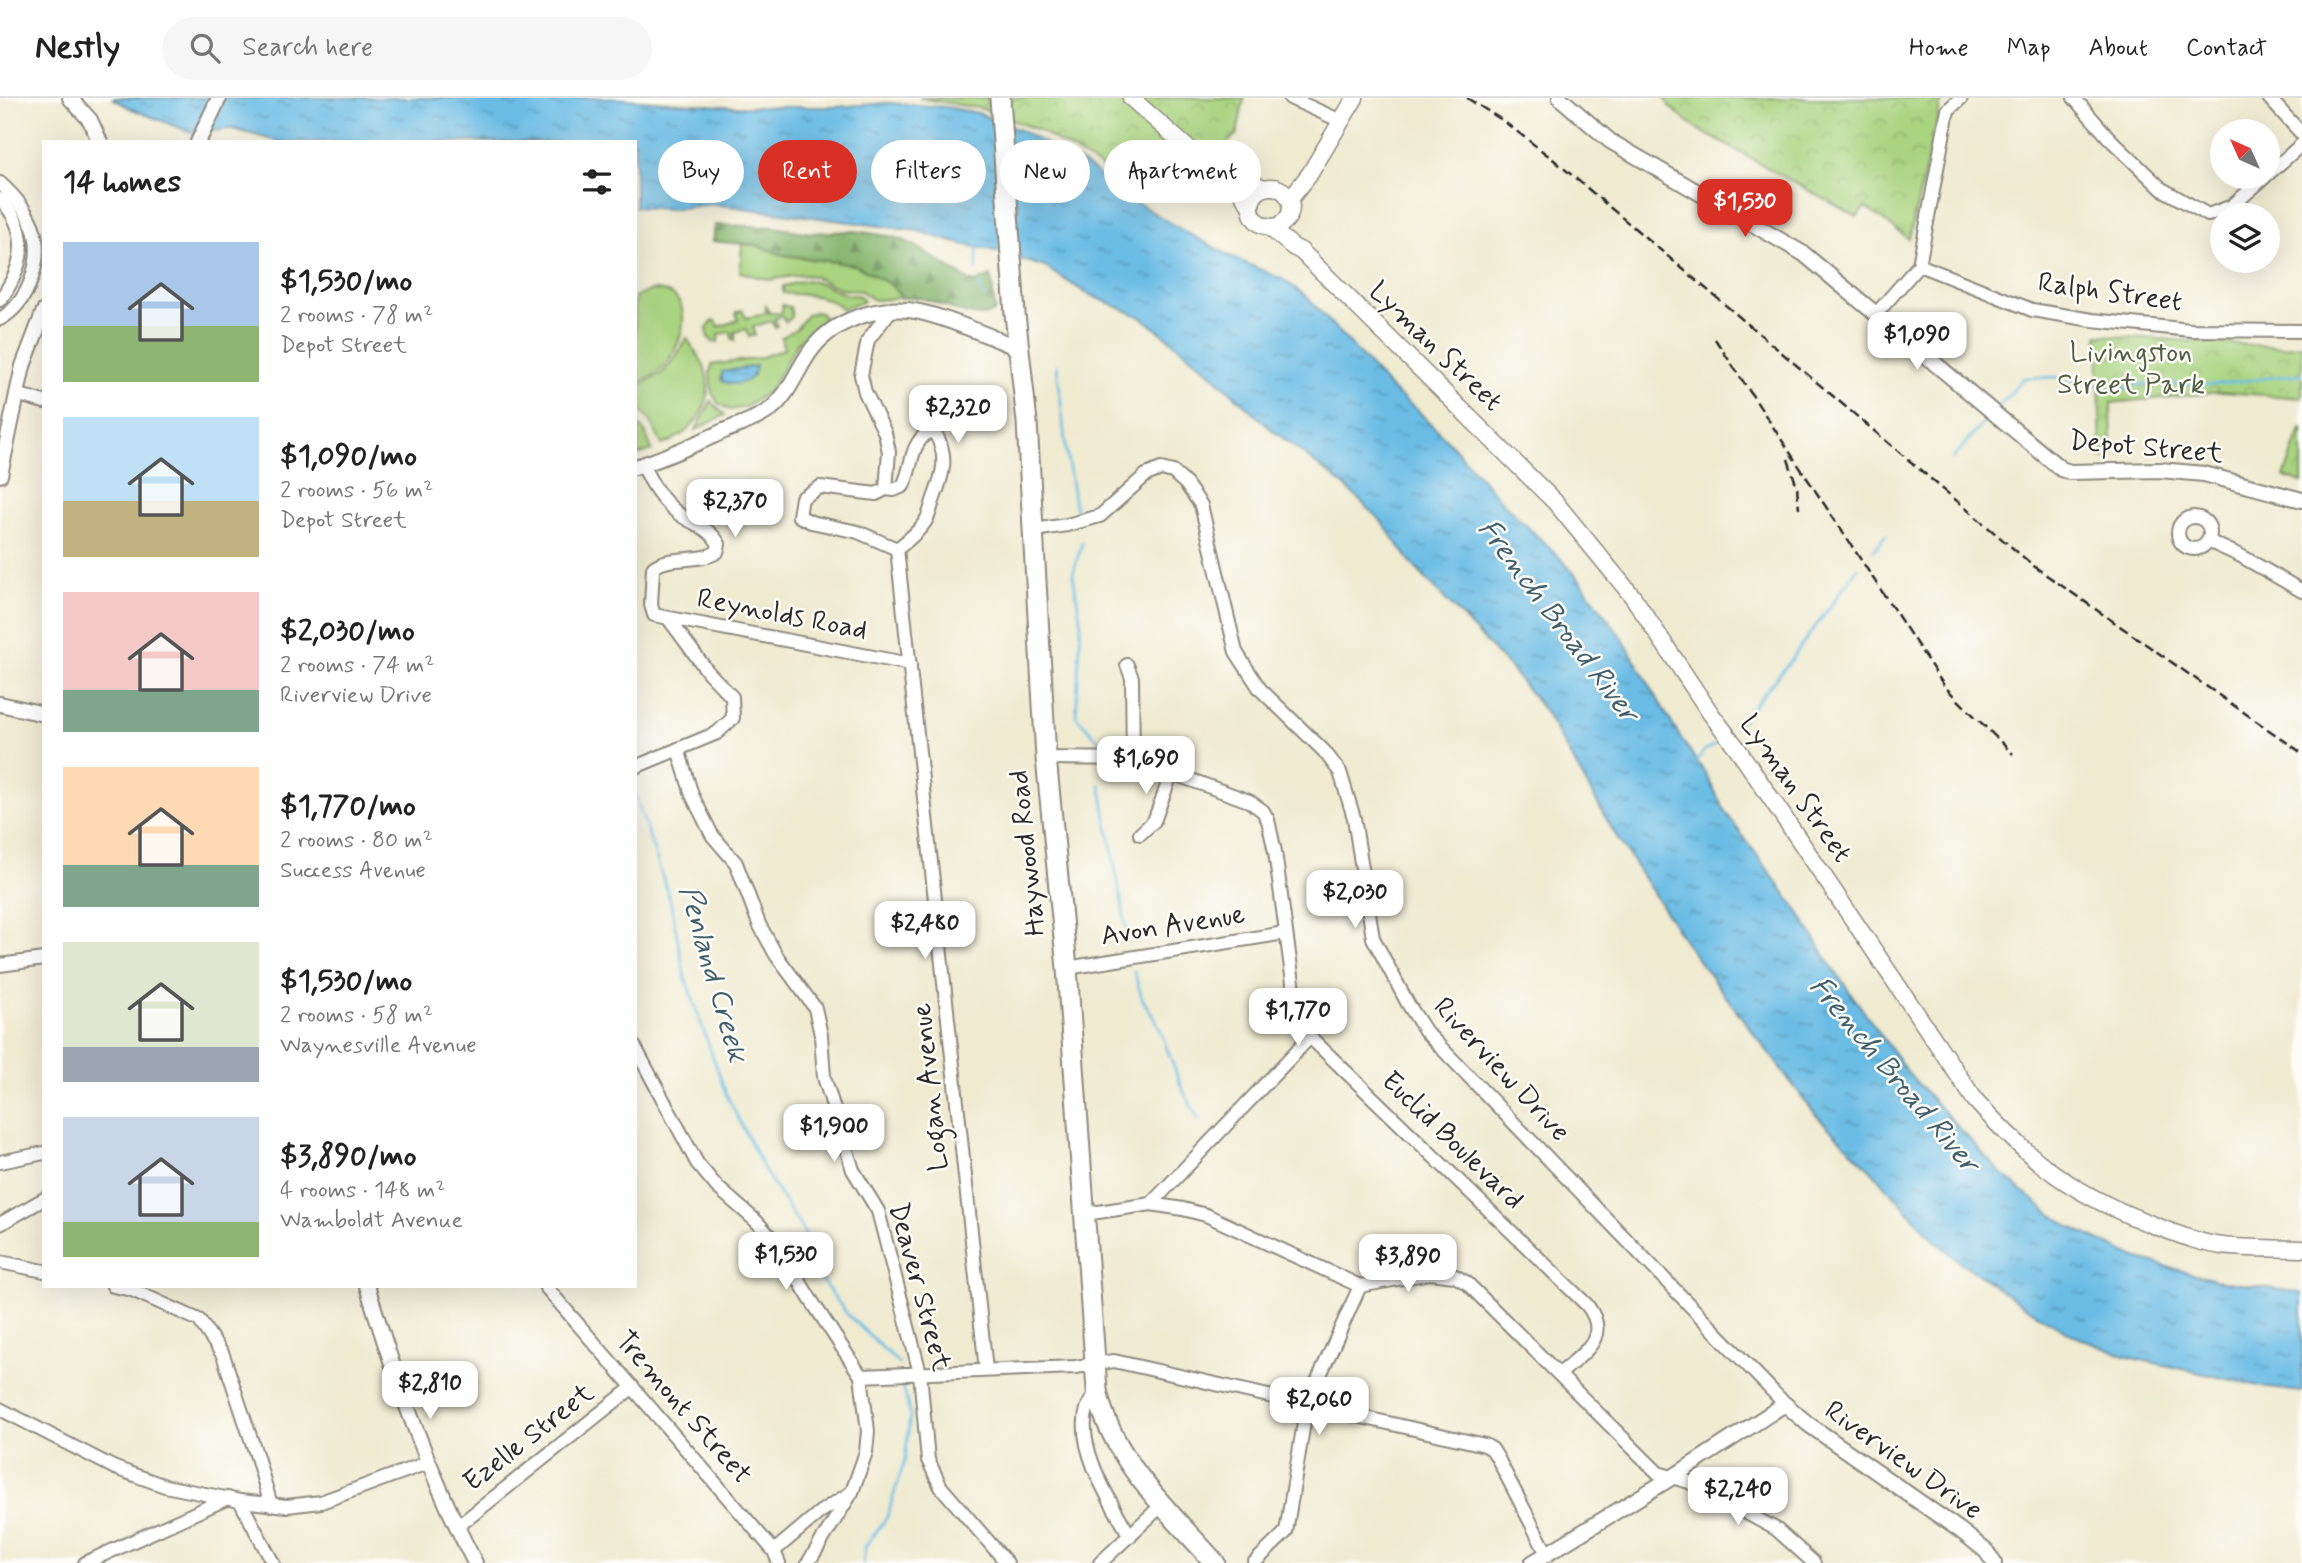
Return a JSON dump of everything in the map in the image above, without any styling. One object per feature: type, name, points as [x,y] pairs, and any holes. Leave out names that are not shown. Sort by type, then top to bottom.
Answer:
[{"type":"main road","name":"Haywood Road","points":[[1000,98],[1034,530],[1046,758],[1067,968],[1097,1390],[1101,1410],[1116,1445],[1215,1563]]},
{"type":"main road","points":[[1131,98],[1199,158],[1237,186],[1258,222],[1268,226],[1279,225],[1289,216],[1290,199],[1318,160],[1355,98]]},
{"type":"main road","points":[[1144,98],[1168,122],[1218,163],[1243,180],[1281,189],[1290,199]]},
{"type":"main road","points":[[1251,207],[1254,196],[1266,187],[1294,179],[1318,160]]},
{"type":"main road","name":"Lyman Street","points":[[1289,216],[1291,229],[1301,251]]},
{"type":"main road","name":"Lyman Street","points":[[1268,226],[1301,251],[1555,502],[1633,597],[1975,1100],[2006,1133],[2052,1173],[2124,1214],[2189,1238],[2222,1246],[2302,1249]]},
{"type":"street","points":[[70,98],[90,120],[99,140]]},
{"type":"street","points":[[200,139],[219,98]]},
{"type":"street","points":[[1290,98],[1341,121]]},
{"type":"street","name":"Depot Street","points":[[1560,98],[1610,141],[1804,254],[2047,460],[2065,471],[2160,470],[2204,474],[2302,500]]},
{"type":"street","points":[[1876,314],[1919,265],[1948,110],[1961,98]]},
{"type":"street","points":[[2074,98],[2110,139],[2162,189],[2207,215],[2232,206],[2251,189]]},
{"type":"street","points":[[2269,98],[2302,134]]},
{"type":"street","points":[[2280,163],[2302,144]]},
{"type":"street","points":[[0,183],[15,197],[34,229],[36,263],[21,301],[0,319]]},
{"type":"street","points":[[0,199],[14,219],[21,237],[21,259],[13,282],[0,300]]},
{"type":"street","name":"Ralph Street","points":[[1919,265],[2032,310],[2092,320],[2192,330],[2302,331]]},
{"type":"street","points":[[668,618],[654,615],[651,605],[653,568],[660,562],[708,557],[717,552],[719,544],[714,535],[678,513],[652,486],[639,466],[770,410],[783,397],[807,354],[829,332],[845,322],[891,310],[920,312],[1020,349]]},
{"type":"street","points":[[886,489],[889,452],[885,433],[865,392],[861,375],[868,340],[891,310]]},
{"type":"street","points":[[0,475],[16,394],[31,340],[42,315]]},
{"type":"street","points":[[16,394],[42,401]]},
{"type":"street","points":[[928,432],[935,433],[944,454],[944,471],[926,521],[897,549],[858,532],[811,522],[799,516],[802,498],[820,487],[876,494],[886,489],[894,490],[903,486],[912,451],[928,432]]},
{"type":"street","name":"Riverview Drive","points":[[1034,530],[1100,516],[1146,475],[1161,469],[1172,472],[1185,484],[1201,505],[1236,652],[1260,689],[1324,751],[1340,772],[1354,818],[1373,938],[1426,1032],[1785,1404],[1808,1424],[1961,1531],[1986,1551],[1994,1563]]},
{"type":"street","points":[[2208,541],[2241,556],[2302,591]]},
{"type":"street","name":"Logan Avenue","points":[[897,549],[986,1370]]},
{"type":"street","name":"Reynolds Road","points":[[668,618],[911,664]]},
{"type":"street","name":"Reynolds Road","points":[[637,766],[717,733],[733,718],[732,697],[702,664],[668,618]]},
{"type":"street","points":[[1127,665],[1132,678],[1132,759]]},
{"type":"street","points":[[0,704],[42,714]]},
{"type":"street","name":"Deaver Street","points":[[678,750],[692,795],[712,835],[736,863],[759,924],[776,955],[815,1008],[821,1035],[824,1077],[853,1170],[878,1211],[920,1373],[925,1434],[934,1475],[941,1487],[1007,1563]]},
{"type":"street","name":"Euclid Boulevard","points":[[1046,758],[1132,759],[1249,801],[1262,811],[1268,820],[1275,852],[1294,990],[1310,1037],[1587,1305],[1596,1317],[1598,1327],[1591,1344],[1560,1374]]},
{"type":"street","points":[[1140,834],[1154,821],[1172,772]]},
{"type":"street","name":"Avon Avenue","points":[[1067,968],[1285,933]]},
{"type":"street","points":[[0,965],[42,959]]},
{"type":"street","points":[[1152,1204],[1310,1037]]},
{"type":"street","points":[[637,1051],[697,1163],[777,1244],[808,1297],[862,1376],[867,1406],[867,1441],[860,1473],[852,1492],[808,1563]]},
{"type":"street","points":[[0,1163],[42,1153]]},
{"type":"street","points":[[0,1224],[42,1200]]},
{"type":"street","points":[[1085,1214],[1152,1204],[1206,1214],[1360,1286],[1430,1273],[1455,1276],[1467,1283],[1658,1473],[1689,1482],[1776,1529],[1814,1563]]},
{"type":"street","points":[[0,1262],[42,1271]]},
{"type":"street","points":[[1254,1563],[1286,1532],[1307,1404],[1360,1286]]},
{"type":"street","points":[[122,1288],[199,1320],[223,1356],[271,1504]]},
{"type":"street","points":[[368,1288],[394,1375],[427,1463],[475,1563]]},
{"type":"street","name":"Tremont Street","points":[[547,1288],[776,1557]]},
{"type":"street","points":[[862,1376],[1075,1367],[1114,1361],[1485,1445],[1492,1449],[1497,1457],[1547,1554]]},
{"type":"street","name":"Ezelle Street","points":[[457,1527],[633,1388]]},
{"type":"street","points":[[1097,1390],[1087,1409],[1086,1440],[1104,1489],[1129,1536]]},
{"type":"street","points":[[1532,1563],[1785,1404]]},
{"type":"street","points":[[0,1409],[115,1468],[165,1486],[271,1504],[287,1506],[321,1502],[427,1463]]},
{"type":"street","points":[[776,1557],[828,1506],[852,1492]]},
{"type":"street","points":[[85,1563],[234,1499]]},
{"type":"street","points":[[234,1499],[272,1563]]},
{"type":"street","points":[[1100,1563],[1163,1504]]},
{"type":"green space","points":[[919,98],[1244,98],[1237,134],[1230,140],[1104,140],[1104,169],[1090,161],[1090,140],[1055,140],[1038,130],[983,109]]},
{"type":"green space","points":[[1665,98],[1946,98],[1941,103],[1909,239],[1865,207],[1857,217],[1697,129],[1670,107]]},
{"type":"green space","points":[[715,225],[773,227],[810,233],[854,231],[895,237],[912,244],[970,281],[975,283],[991,276],[995,311],[979,316],[920,298],[902,298],[891,285],[855,265],[783,255],[755,245],[713,241]]},
{"type":"green space","points":[[742,244],[761,246],[783,255],[855,265],[891,285],[902,298],[874,300],[861,291],[841,289],[813,276],[799,275],[769,280],[740,272]]},
{"type":"green space","points":[[807,280],[844,294],[860,296],[864,301],[842,309],[821,297],[783,293],[783,286]]},
{"type":"green space","points":[[652,290],[666,292],[676,298],[683,317],[679,341],[674,352],[653,376],[637,383],[637,296]]},
{"type":"green space","points":[[782,305],[790,307],[792,317],[786,322],[781,316],[774,319],[777,326],[775,328],[771,321],[753,327],[755,335],[749,337],[746,329],[735,332],[735,340],[732,339],[731,332],[719,334],[718,342],[713,342],[708,337],[707,328],[713,321],[716,321],[719,327],[738,320],[736,312],[742,310],[746,318],[765,314],[766,306],[769,313],[782,313]]},
{"type":"green space","points":[[820,313],[825,318],[798,342],[770,390],[746,407],[730,410],[718,403],[712,393],[712,365],[759,358],[784,349],[781,338],[797,328],[807,315]],"holes":[[[755,366],[754,374],[741,383],[721,379],[723,372]]]},
{"type":"green space","name":"Livingston Street Park","points":[[2098,335],[2282,347],[2302,345],[2302,398],[2222,392],[2111,403],[2112,458],[2101,458]]},
{"type":"green space","points":[[687,338],[704,366],[708,392],[705,404],[693,424],[662,445],[650,420],[637,407],[637,387],[662,373]]},
{"type":"green space","points":[[711,401],[725,415],[696,430]]},
{"type":"green space","points":[[637,423],[645,432],[652,450],[637,455]]},
{"type":"green space","points":[[2302,427],[2302,483],[2284,477]]},
{"type":"water","name":"French Broad River","points":[[112,98],[610,98],[735,107],[837,107],[887,103],[946,107],[978,113],[1039,140],[1000,140],[1000,203],[1090,203],[1090,169],[1104,179],[1104,203],[1138,203],[1230,256],[1284,280],[1306,296],[1391,389],[1448,441],[1503,503],[1578,578],[1622,638],[1678,734],[1705,773],[1726,813],[1798,911],[1834,970],[1909,1074],[1998,1170],[2069,1226],[2136,1258],[2215,1280],[2302,1293],[2302,1392],[2268,1388],[2124,1356],[2075,1336],[2028,1309],[1936,1242],[1871,1170],[1816,1115],[1689,948],[1615,834],[1544,710],[1511,669],[1412,564],[1381,521],[1345,486],[1271,429],[1206,369],[1143,318],[1086,293],[1045,267],[918,231],[714,204],[672,209],[637,207],[637,140],[273,140],[232,129],[192,133]]},
{"type":"water","points":[[756,366],[752,376],[744,382],[733,384],[722,381],[722,372]]},
{"type":"waterway","points":[[977,246],[977,270]]},
{"type":"waterway","points":[[978,284],[985,298]]},
{"type":"waterway","points":[[1057,365],[1076,511]]},
{"type":"waterway","points":[[1996,409],[2024,378],[2057,377],[2118,390],[2141,384],[2209,385],[2302,374]]},
{"type":"waterway","points":[[1952,459],[1989,416]]},
{"type":"waterway","points":[[1873,551],[1886,535]]},
{"type":"waterway","points":[[1082,543],[1073,574],[1081,624],[1076,716],[1100,742]]},
{"type":"waterway","points":[[1735,728],[1788,664],[1858,568]]},
{"type":"waterway","points":[[1695,763],[1704,751],[1715,745]]},
{"type":"waterway","points":[[1100,784],[1128,937]]},
{"type":"waterway","name":"Penland Creek","points":[[637,800],[670,900],[685,977],[726,1094],[766,1173],[812,1245],[811,1266],[847,1314],[899,1364]]},
{"type":"waterway","points":[[1134,972],[1142,998],[1159,1027],[1181,1086],[1199,1120]]},
{"type":"waterway","name":"Penland Creek","points":[[863,1563],[865,1547],[887,1517],[905,1459],[910,1416],[903,1385]]},
{"type":"railway","points":[[1467,98],[1502,120],[1554,160],[2035,567],[2302,753]]},
{"type":"railway","points":[[1715,339],[1945,687],[2013,754]]},
{"type":"railway","points":[[1788,459],[1797,487],[1799,508]]}]
